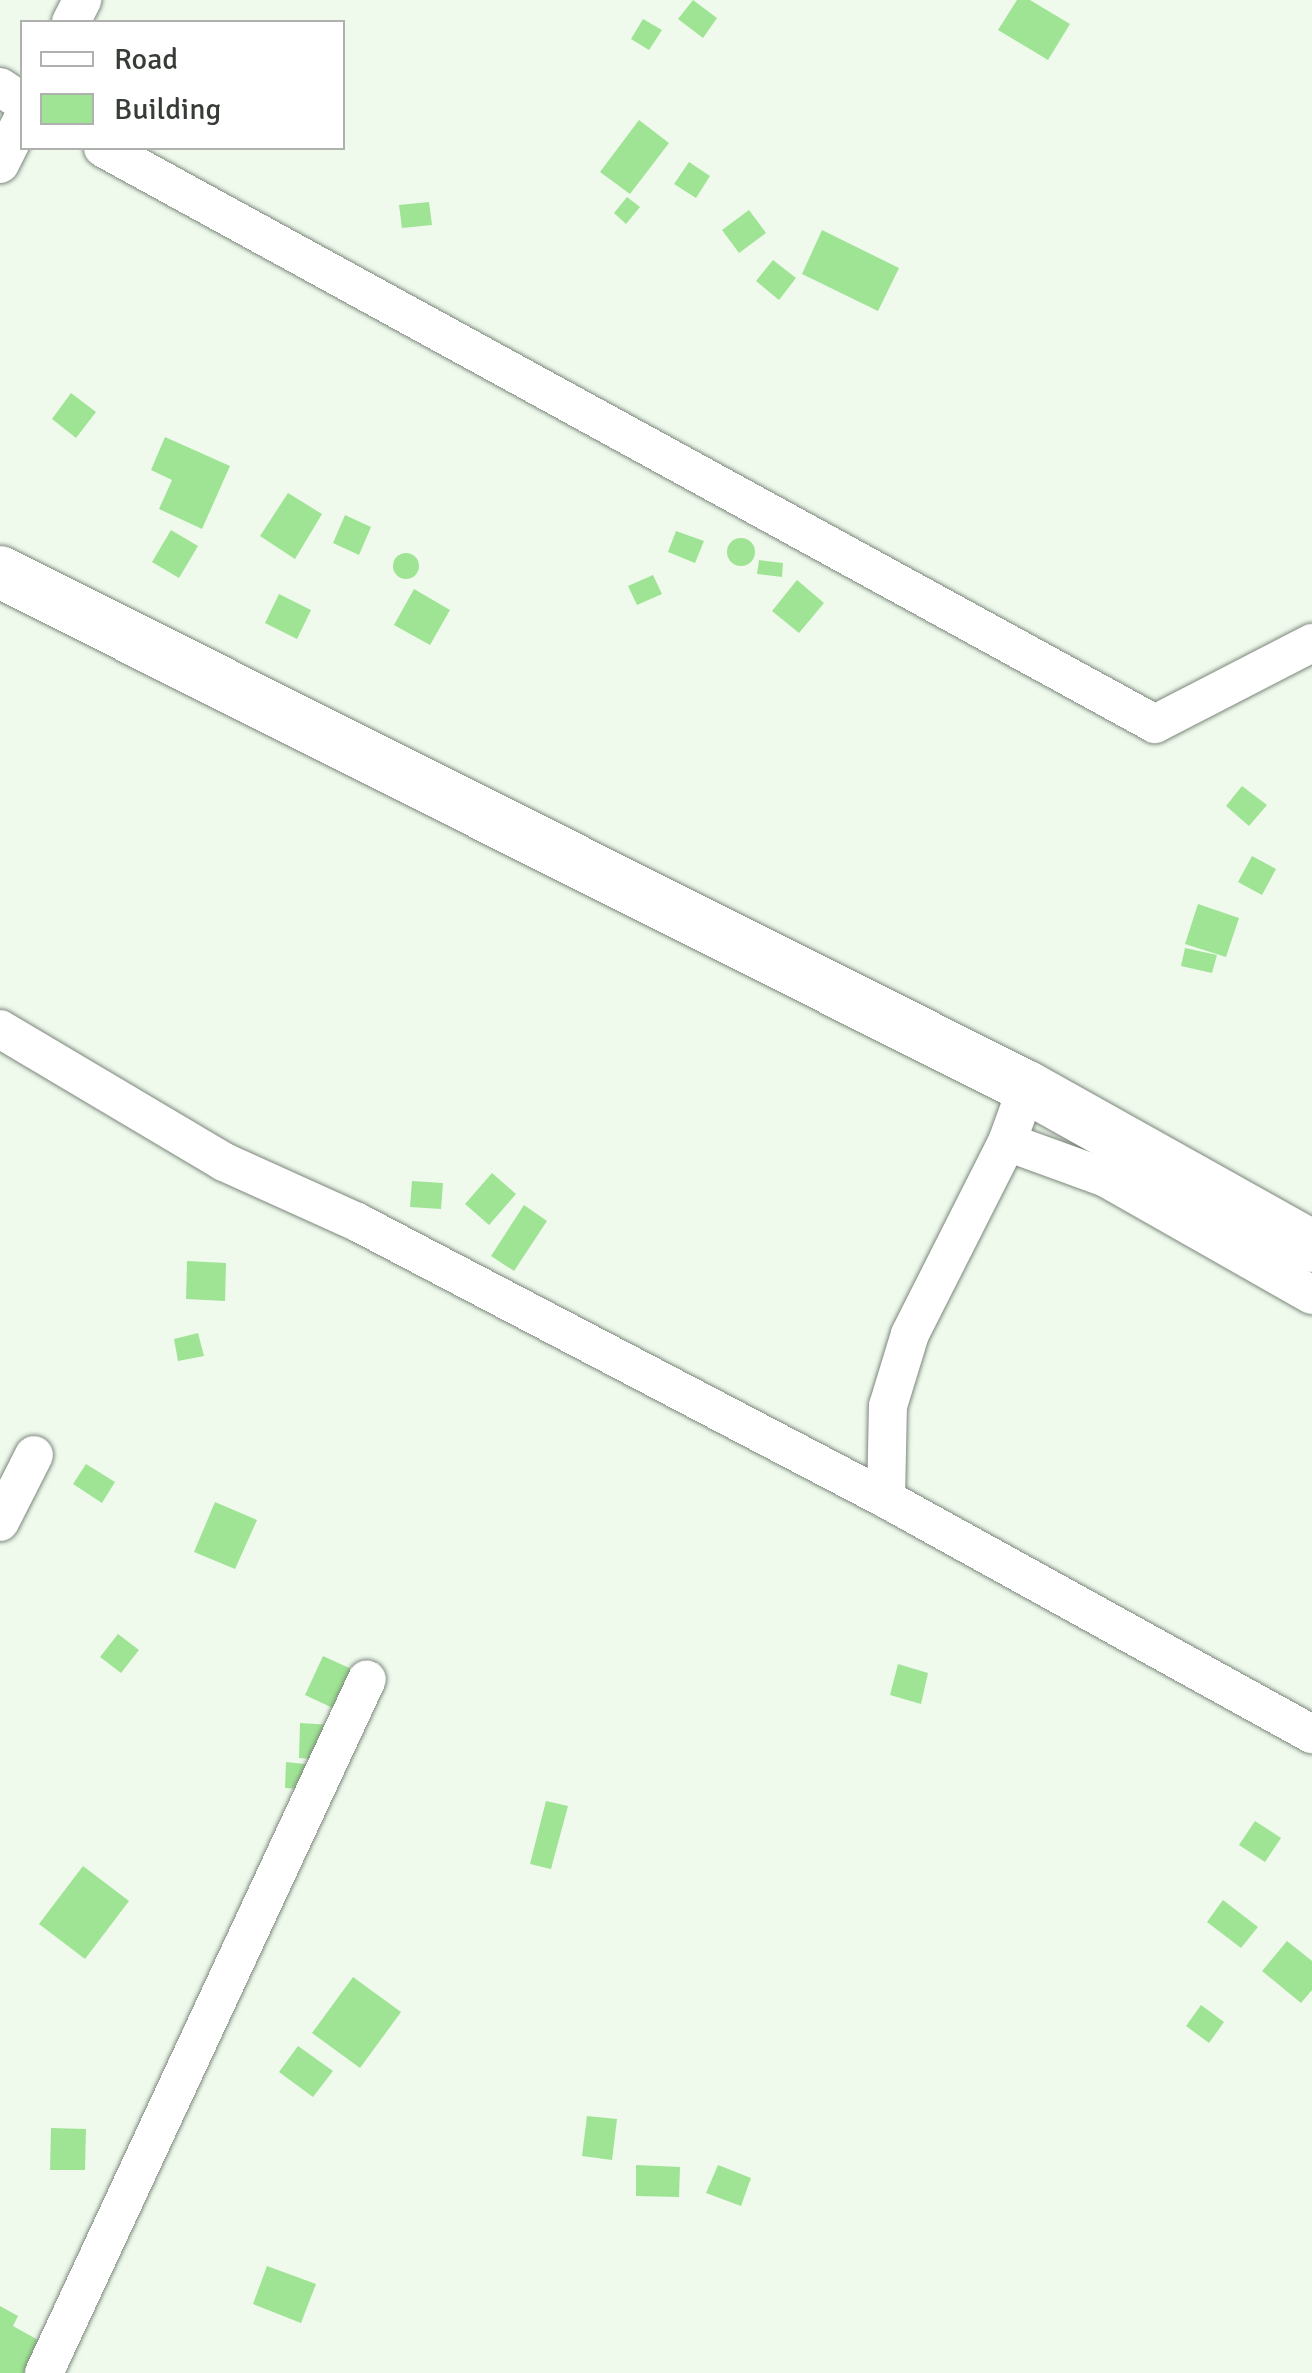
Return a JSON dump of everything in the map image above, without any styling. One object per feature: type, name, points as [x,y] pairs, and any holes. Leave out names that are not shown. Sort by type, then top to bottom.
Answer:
[{"type":"street","points":[[0,164],[20,124]]},
{"type":"street","points":[[107,150],[1154,724],[1312,643]]},
{"type":"street","points":[[0,572],[1026,1088],[1312,1246]]},
{"type":"street","points":[[0,1029],[224,1162],[375,1232],[886,1499],[1312,1734]]},
{"type":"street","points":[[886,1499],[888,1406],[910,1334],[1007,1142],[1026,1088]]},
{"type":"street","points":[[1007,1142],[1106,1178],[1312,1295]]},
{"type":"street","points":[[0,1522],[34,1455]]},
{"type":"street","points":[[44,2373],[367,1680]]},
{"type":"building","points":[[693,0],[717,18],[703,38],[678,19]]},
{"type":"building","points":[[1017,0],[1030,0],[1070,24],[1048,60],[998,30]]},
{"type":"building","points":[[643,19],[662,30],[649,50],[631,39]]},
{"type":"building","points":[[639,120],[669,143],[630,194],[600,172]]},
{"type":"building","points":[[689,162],[710,176],[696,198],[674,184]]},
{"type":"building","points":[[627,197],[640,207],[626,224],[614,213]]},
{"type":"building","points":[[429,202],[432,225],[402,228],[399,205]]},
{"type":"building","points":[[749,210],[766,233],[739,253],[722,230]]},
{"type":"building","points":[[822,230],[899,268],[878,311],[802,274]]},
{"type":"building","points":[[773,260],[796,278],[779,300],[756,281]]},
{"type":"building","points":[[71,393],[96,412],[76,438],[52,419]]},
{"type":"building","points":[[165,437],[230,466],[202,529],[159,509],[172,480],[151,470]]},
{"type":"building","points":[[288,493],[322,514],[295,559],[260,536]]},
{"type":"building","points":[[345,515],[371,527],[359,555],[333,543]]},
{"type":"building","points":[[171,530],[198,546],[179,578],[152,562]]},
{"type":"building","points":[[676,531],[704,541],[695,563],[668,552]]},
{"type":"building","points":[[741,538],[751,542],[755,552],[751,562],[741,566],[731,562],[727,552],[731,542]]},
{"type":"building","points":[[406,553],[415,557],[419,566],[415,575],[406,579],[397,575],[393,566],[397,557]]},
{"type":"building","points":[[759,560],[783,563],[782,577],[757,574]]},
{"type":"building","points":[[653,575],[662,594],[637,605],[628,586]]},
{"type":"building","points":[[797,580],[824,603],[799,633],[772,611]]},
{"type":"building","points":[[414,589],[450,610],[430,645],[394,625]]},
{"type":"building","points":[[279,594],[311,610],[297,639],[265,623]]},
{"type":"building","points":[[1242,786],[1267,805],[1249,826],[1226,806]]},
{"type":"building","points":[[1252,856],[1276,869],[1262,895],[1238,882]]},
{"type":"building","points":[[1198,904],[1239,918],[1226,957],[1185,944]]},
{"type":"building","points":[[1185,948],[1217,955],[1212,973],[1181,966]]},
{"type":"building","points":[[492,1173],[516,1194],[489,1225],[465,1204]]},
{"type":"building","points":[[412,1181],[443,1183],[441,1209],[410,1207]]},
{"type":"building","points":[[524,1205],[547,1221],[514,1271],[491,1256]]},
{"type":"building","points":[[187,1261],[226,1263],[225,1301],[186,1299]]},
{"type":"building","points":[[198,1333],[204,1356],[178,1361],[174,1339]]},
{"type":"building","points":[[86,1464],[115,1482],[102,1503],[73,1484]]},
{"type":"building","points":[[215,1502],[257,1520],[235,1569],[194,1552]]},
{"type":"building","points":[[118,1634],[139,1650],[121,1673],[100,1657]]},
{"type":"building","points":[[323,1656],[358,1672],[339,1711],[305,1695]]},
{"type":"building","points":[[898,1664],[928,1673],[921,1704],[890,1695]]},
{"type":"building","points":[[300,1723],[332,1725],[330,1760],[299,1758]]},
{"type":"building","points":[[286,1762],[314,1765],[313,1790],[285,1788]]},
{"type":"building","points":[[546,1801],[568,1806],[551,1869],[530,1864]]},
{"type":"building","points":[[1255,1821],[1281,1838],[1265,1862],[1239,1845]]},
{"type":"building","points":[[83,1866],[129,1901],[85,1959],[39,1924]]},
{"type":"building","points":[[1223,1900],[1258,1927],[1241,1948],[1207,1922]]},
{"type":"building","points":[[1287,1941],[1312,1961],[1312,1990],[1301,2003],[1262,1971]]},
{"type":"building","points":[[353,1977],[401,2012],[360,2068],[312,2033]]},
{"type":"building","points":[[1201,2005],[1224,2022],[1209,2043],[1186,2026]]},
{"type":"building","points":[[298,2046],[333,2071],[313,2097],[279,2072]]},
{"type":"building","points":[[587,2116],[617,2119],[612,2160],[582,2156]]},
{"type":"building","points":[[51,2128],[86,2129],[85,2170],[50,2170]]},
{"type":"building","points":[[636,2165],[680,2167],[679,2197],[636,2196]]},
{"type":"building","points":[[718,2165],[751,2178],[741,2206],[706,2193]]},
{"type":"building","points":[[267,2266],[316,2284],[301,2323],[253,2304]]},
{"type":"building","points":[[0,2306],[18,2316],[13,2326],[47,2345],[31,2373],[0,2373]]}]
